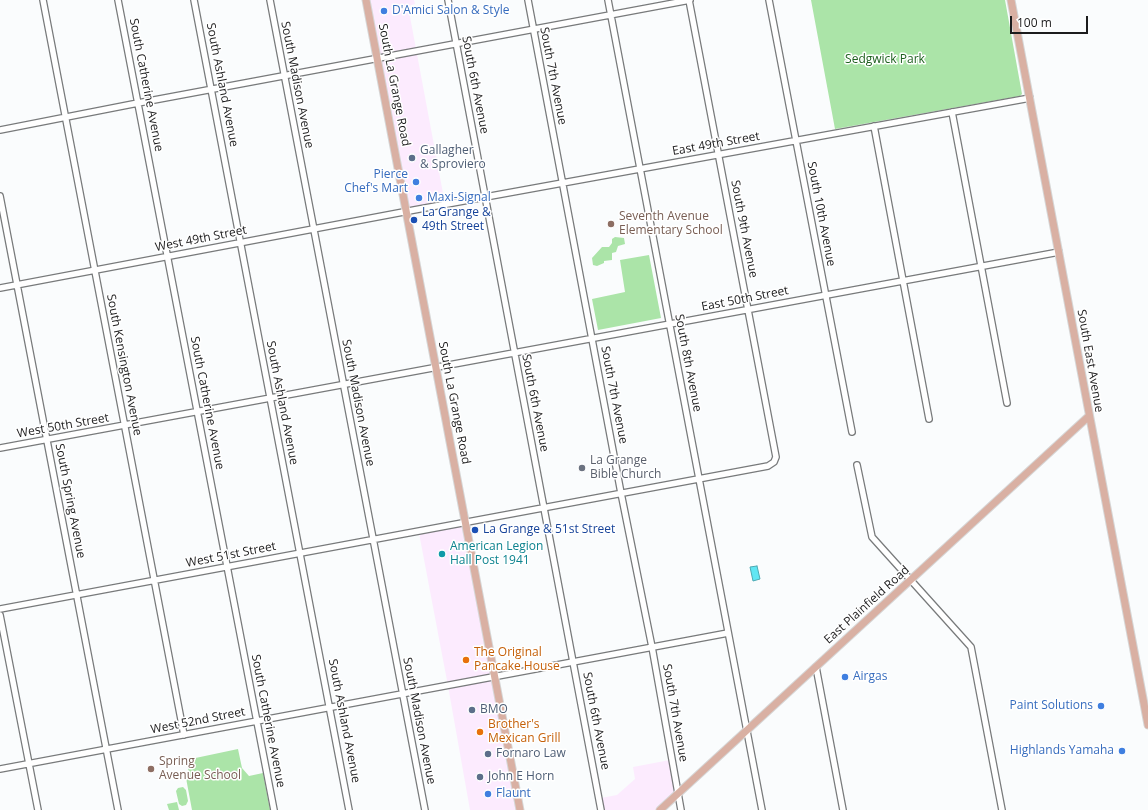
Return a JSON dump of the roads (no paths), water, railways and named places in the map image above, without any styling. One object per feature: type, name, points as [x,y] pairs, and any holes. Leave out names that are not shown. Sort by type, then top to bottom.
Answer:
[{"type":"main road","name":"South La Grange Road","points":[[366,0],[520,810]]},
{"type":"main road","name":"South East Avenue","points":[[1011,0],[1148,725]]},
{"type":"main road","name":"East Plainfield Road","points":[[660,810],[1090,416]]},
{"type":"street","name":"South Kensington Avenue","points":[[43,0],[184,735]]},
{"type":"street","name":"South Catherine Avenue","points":[[118,0],[274,810]]},
{"type":"street","name":"South Ashland Avenue","points":[[194,0],[349,810]]},
{"type":"street","name":"South Madison Avenue","points":[[270,0],[425,810]]},
{"type":"street","name":"South 6th Avenue","points":[[448,0],[601,810]]},
{"type":"street","name":"South 7th Avenue","points":[[528,0],[621,493],[652,647],[681,810]]},
{"type":"street","name":"South 8th Avenue","points":[[608,0],[762,810]]},
{"type":"street","points":[[0,130],[138,102],[689,0]]},
{"type":"street","name":"South 9th Avenue","points":[[689,0],[776,457],[774,462]]},
{"type":"street","name":"South 10th Avenue","points":[[769,0],[852,432]]},
{"type":"street","name":"East 49th Street","points":[[407,212],[1030,98]]},
{"type":"street","points":[[952,112],[1007,403]]},
{"type":"street","points":[[874,126],[929,419]]},
{"type":"street","name":"South Spring Avenue","points":[[0,196],[118,810]]},
{"type":"street","name":"West 49th Street","points":[[0,288],[407,212]]},
{"type":"street","name":"East 50th Street","points":[[436,368],[1059,252]]},
{"type":"street","name":"West 50th Street","points":[[0,448],[436,368]]},
{"type":"street","name":"West 51st Street","points":[[0,609],[768,466],[774,462]]},
{"type":"street","points":[[857,465],[872,537],[971,647],[1002,810]]},
{"type":"street","points":[[0,615],[38,810]]},
{"type":"street","name":"West 52nd Street","points":[[0,769],[728,633]]},
{"type":"street","points":[[816,667],[842,810]]},
{"type":"water","points":[[757,566],[760,579],[753,581],[750,567]]},
{"type":"place","name":"D'Amici Salon & Style","points":[[384,11]]},
{"type":"place","name":"Gallagher & Sproviero","points":[[412,158]]},
{"type":"place","name":"Pierce Chef's Mart","points":[[416,182]]},
{"type":"place","name":"Maxi-Signal","points":[[419,198]]},
{"type":"place","name":"La Grange & 49th Street","points":[[414,220]]},
{"type":"place","name":"Seventh Avenue Elementary School","points":[[611,224]]},
{"type":"place","name":"La Grange Bible Church","points":[[582,468]]},
{"type":"place","name":"La Grange & 51st Street","points":[[475,530]]},
{"type":"place","name":"American Legion Hall Post 1941","points":[[442,554]]},
{"type":"place","name":"The Original Pancake House","points":[[466,660]]},
{"type":"place","name":"Airgas","points":[[845,677]]},
{"type":"place","name":"Paint Solutions","points":[[1101,706]]},
{"type":"place","name":"BMO","points":[[472,710]]},
{"type":"place","name":"Brother's Mexican Grill","points":[[480,732]]},
{"type":"place","name":"Highlands Yamaha","points":[[1122,751]]},
{"type":"place","name":"Fornaro Law","points":[[488,754]]},
{"type":"place","name":"Spring Avenue School","points":[[151,769]]},
{"type":"place","name":"John E Horn","points":[[480,777]]},
{"type":"place","name":"Flaunt","points":[[488,794]]},
{"type":"park label","name":"Sedgwick Park","points":[[885,60]]}]
